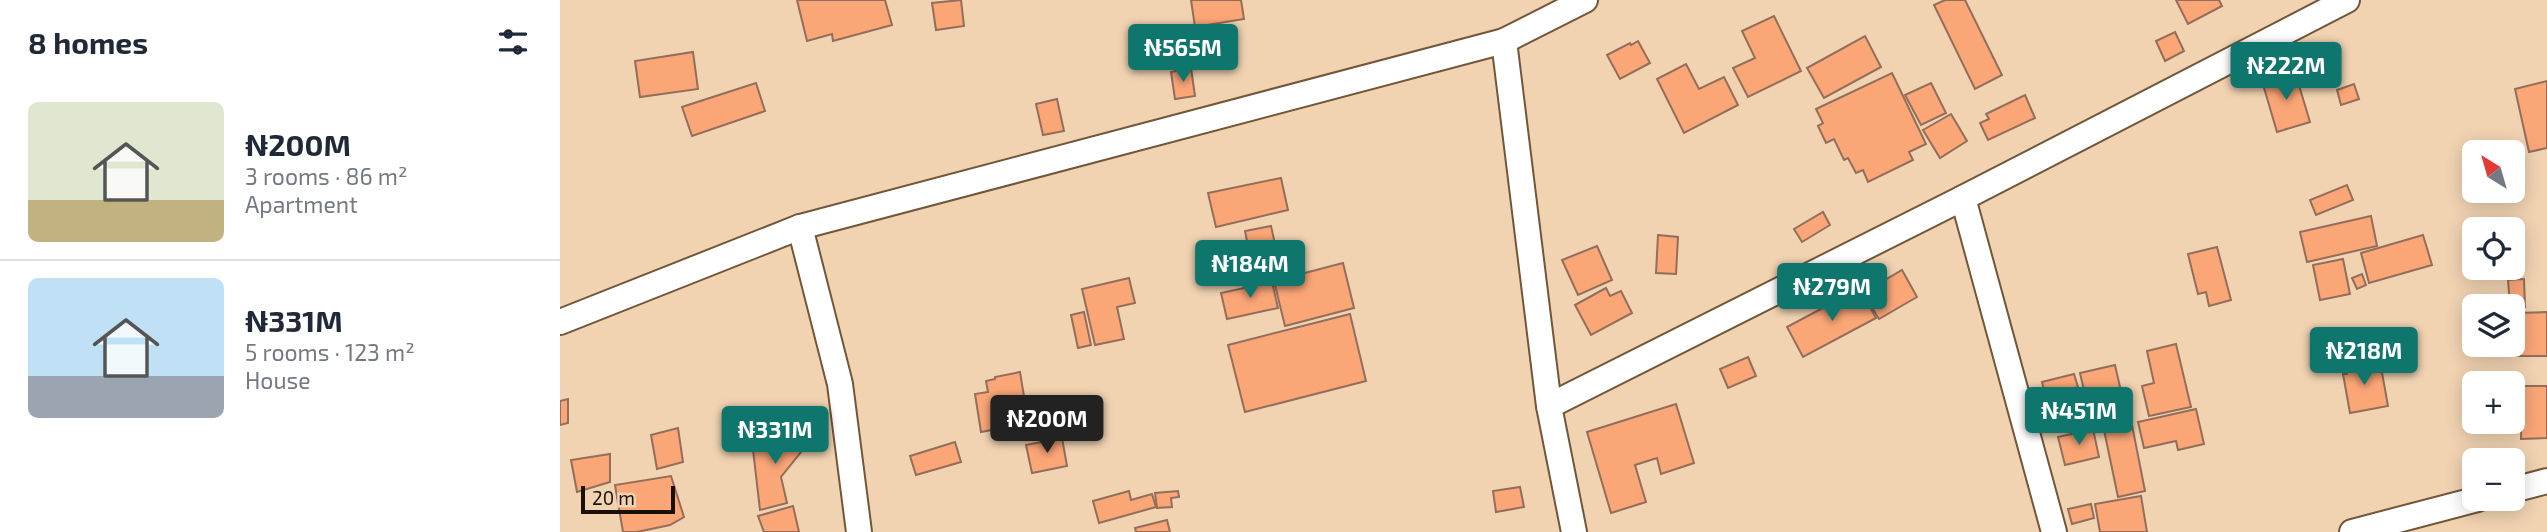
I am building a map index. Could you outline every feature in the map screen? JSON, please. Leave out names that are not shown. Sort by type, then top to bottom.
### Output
[{"type":"street","points":[[560,322],[800,227],[1504,41],[1585,0]]},
{"type":"street","points":[[1549,406],[1963,198],[2347,0]]},
{"type":"street","points":[[1504,41],[1549,406],[1574,532]]},
{"type":"street","points":[[1963,198],[2054,532]]},
{"type":"street","points":[[800,227],[840,384],[859,532]]},
{"type":"street","points":[[2525,487],[2547,481]]},
{"type":"street","points":[[2352,532],[2462,503]]},
{"type":"building","points":[[797,0],[885,0],[892,25],[833,41],[832,34],[807,41]]},
{"type":"building","points":[[961,0],[964,26],[936,30],[932,3]]},
{"type":"building","points":[[1191,0],[1241,0],[1244,19],[1195,27]]},
{"type":"building","points":[[1945,0],[1965,0],[2002,75],[1975,89],[1934,5]]},
{"type":"building","points":[[2176,0],[2219,0],[2222,6],[2188,24]]},
{"type":"building","points":[[1774,16],[1801,71],[1748,97],[1733,68],[1755,58],[1742,31]]},
{"type":"building","points":[[2175,32],[2184,51],[2165,61],[2156,41]]},
{"type":"building","points":[[1865,36],[1881,67],[1824,98],[1807,68]]},
{"type":"building","points":[[1638,41],[1650,63],[1620,79],[1607,55]]},
{"type":"building","points":[[693,52],[698,89],[640,97],[635,61]]},
{"type":"building","points":[[1686,64],[1699,89],[1724,77],[1738,105],[1684,133],[1657,79]]},
{"type":"building","points":[[1191,68],[1195,96],[1175,99],[1171,72]]},
{"type":"building","points":[[2295,72],[2310,122],[2277,132],[2262,81]]},
{"type":"building","points":[[1892,73],[1926,144],[1909,152],[1913,160],[1868,182],[1863,170],[1856,173],[1848,158],[1844,160],[1834,139],[1826,143],[1818,126],[1823,123],[1816,109]]},
{"type":"building","points":[[2547,81],[2547,148],[2529,152],[2515,89]]},
{"type":"building","points":[[756,83],[765,111],[692,136],[682,107]]},
{"type":"building","points":[[1931,83],[1946,113],[1921,125],[1905,95]]},
{"type":"building","points":[[2354,84],[2359,99],[2341,105],[2337,90]]},
{"type":"building","points":[[2025,95],[2035,118],[1988,140],[1980,123],[1989,119],[1986,114]]},
{"type":"building","points":[[1057,99],[1064,131],[1043,135],[1036,104]]},
{"type":"building","points":[[1951,114],[1967,141],[1940,158],[1923,130]]},
{"type":"building","points":[[1281,178],[1288,210],[1216,227],[1208,193]]},
{"type":"building","points":[[2347,185],[2353,200],[2316,215],[2310,200]]},
{"type":"building","points":[[1823,212],[1830,225],[1802,242],[1794,229]]},
{"type":"building","points":[[2371,216],[2377,246],[2307,262],[2300,232]]},
{"type":"building","points":[[1271,226],[1282,276],[1255,282],[1245,231]]},
{"type":"building","points":[[1658,235],[1678,237],[1676,274],[1656,273]]},
{"type":"building","points":[[2423,235],[2432,265],[2369,283],[2361,253]]},
{"type":"building","points":[[1597,246],[1612,280],[1578,295],[1562,260]]},
{"type":"building","points":[[2217,247],[2231,300],[2209,306],[2206,292],[2198,294],[2188,254]]},
{"type":"building","points":[[2343,259],[2350,294],[2320,300],[2313,265]]},
{"type":"building","points":[[1343,263],[1354,308],[1285,326],[1274,281]]},
{"type":"building","points":[[1902,270],[1917,297],[1879,319],[1863,293]]},
{"type":"building","points":[[2362,274],[2366,285],[2357,289],[2352,278]]},
{"type":"building","points":[[1129,278],[1135,303],[1117,307],[1124,339],[1095,345],[1082,289]]},
{"type":"building","points":[[2508,280],[2524,280],[2525,294],[2509,294]]},
{"type":"building","points":[[1272,282],[1278,308],[1227,319],[1221,293]]},
{"type":"building","points":[[1606,288],[1610,296],[1621,291],[1632,313],[1591,335],[1575,305]]},
{"type":"building","points":[[1860,288],[1876,318],[1803,357],[1787,327]]},
{"type":"building","points":[[1084,312],[1091,345],[1078,348],[1071,315]]},
{"type":"building","points":[[2547,312],[2547,356],[2525,356],[2525,313]]},
{"type":"building","points":[[1350,314],[1366,381],[1245,412],[1228,345]]},
{"type":"building","points":[[2176,344],[2191,407],[2149,416],[2142,386],[2154,383],[2147,351]]},
{"type":"building","points":[[1748,357],[1756,376],[1728,388],[1720,369]]},
{"type":"building","points":[[2361,357],[2363,370],[2381,367],[2388,406],[2350,413],[2343,374],[2347,374],[2344,361]]},
{"type":"building","points":[[2115,365],[2128,422],[2093,430],[2080,373]]},
{"type":"building","points":[[1020,372],[1030,433],[999,439],[997,429],[981,432],[975,394],[988,392],[986,381]]},
{"type":"building","points":[[2074,374],[2078,387],[2071,389],[2080,426],[2054,432],[2042,382]]},
{"type":"building","points":[[2525,386],[2547,386],[2547,438],[2521,439],[2521,434],[2525,434]]},
{"type":"building","points":[[568,399],[568,423],[560,425],[560,401]]},
{"type":"building","points":[[1676,404],[1694,463],[1661,474],[1657,458],[1635,465],[1646,502],[1611,513],[1587,432]]},
{"type":"building","points":[[2196,409],[2204,444],[2178,450],[2176,441],[2144,448],[2138,422]]},
{"type":"building","points":[[2132,425],[2145,491],[2118,497],[2104,430]]},
{"type":"building","points":[[678,428],[683,462],[657,469],[651,435]]},
{"type":"building","points":[[2093,429],[2099,457],[2065,465],[2058,437]]},
{"type":"building","points":[[799,430],[805,447],[781,477],[787,503],[760,510],[752,441]]},
{"type":"building","points":[[1062,438],[1067,466],[1032,473],[1026,445]]},
{"type":"building","points":[[955,442],[961,462],[916,475],[910,456]]},
{"type":"building","points":[[610,454],[610,482],[577,492],[571,460]]},
{"type":"building","points":[[671,476],[684,517],[670,525],[623,532],[615,485]]},
{"type":"building","points":[[1520,487],[1524,507],[1496,512],[1493,491]]},
{"type":"building","points":[[1129,491],[1131,500],[1152,494],[1156,507],[1099,523],[1093,501]]},
{"type":"building","points":[[1178,491],[1179,497],[1171,498],[1172,507],[1157,508],[1155,493]]},
{"type":"building","points":[[2141,496],[2147,532],[2100,532],[2095,504]]},
{"type":"building","points":[[2091,504],[2094,518],[2072,524],[2068,509]]},
{"type":"building","points":[[793,506],[799,532],[764,532],[758,516]]},
{"type":"building","points":[[1167,520],[1170,532],[1136,532],[1135,528]]}]
